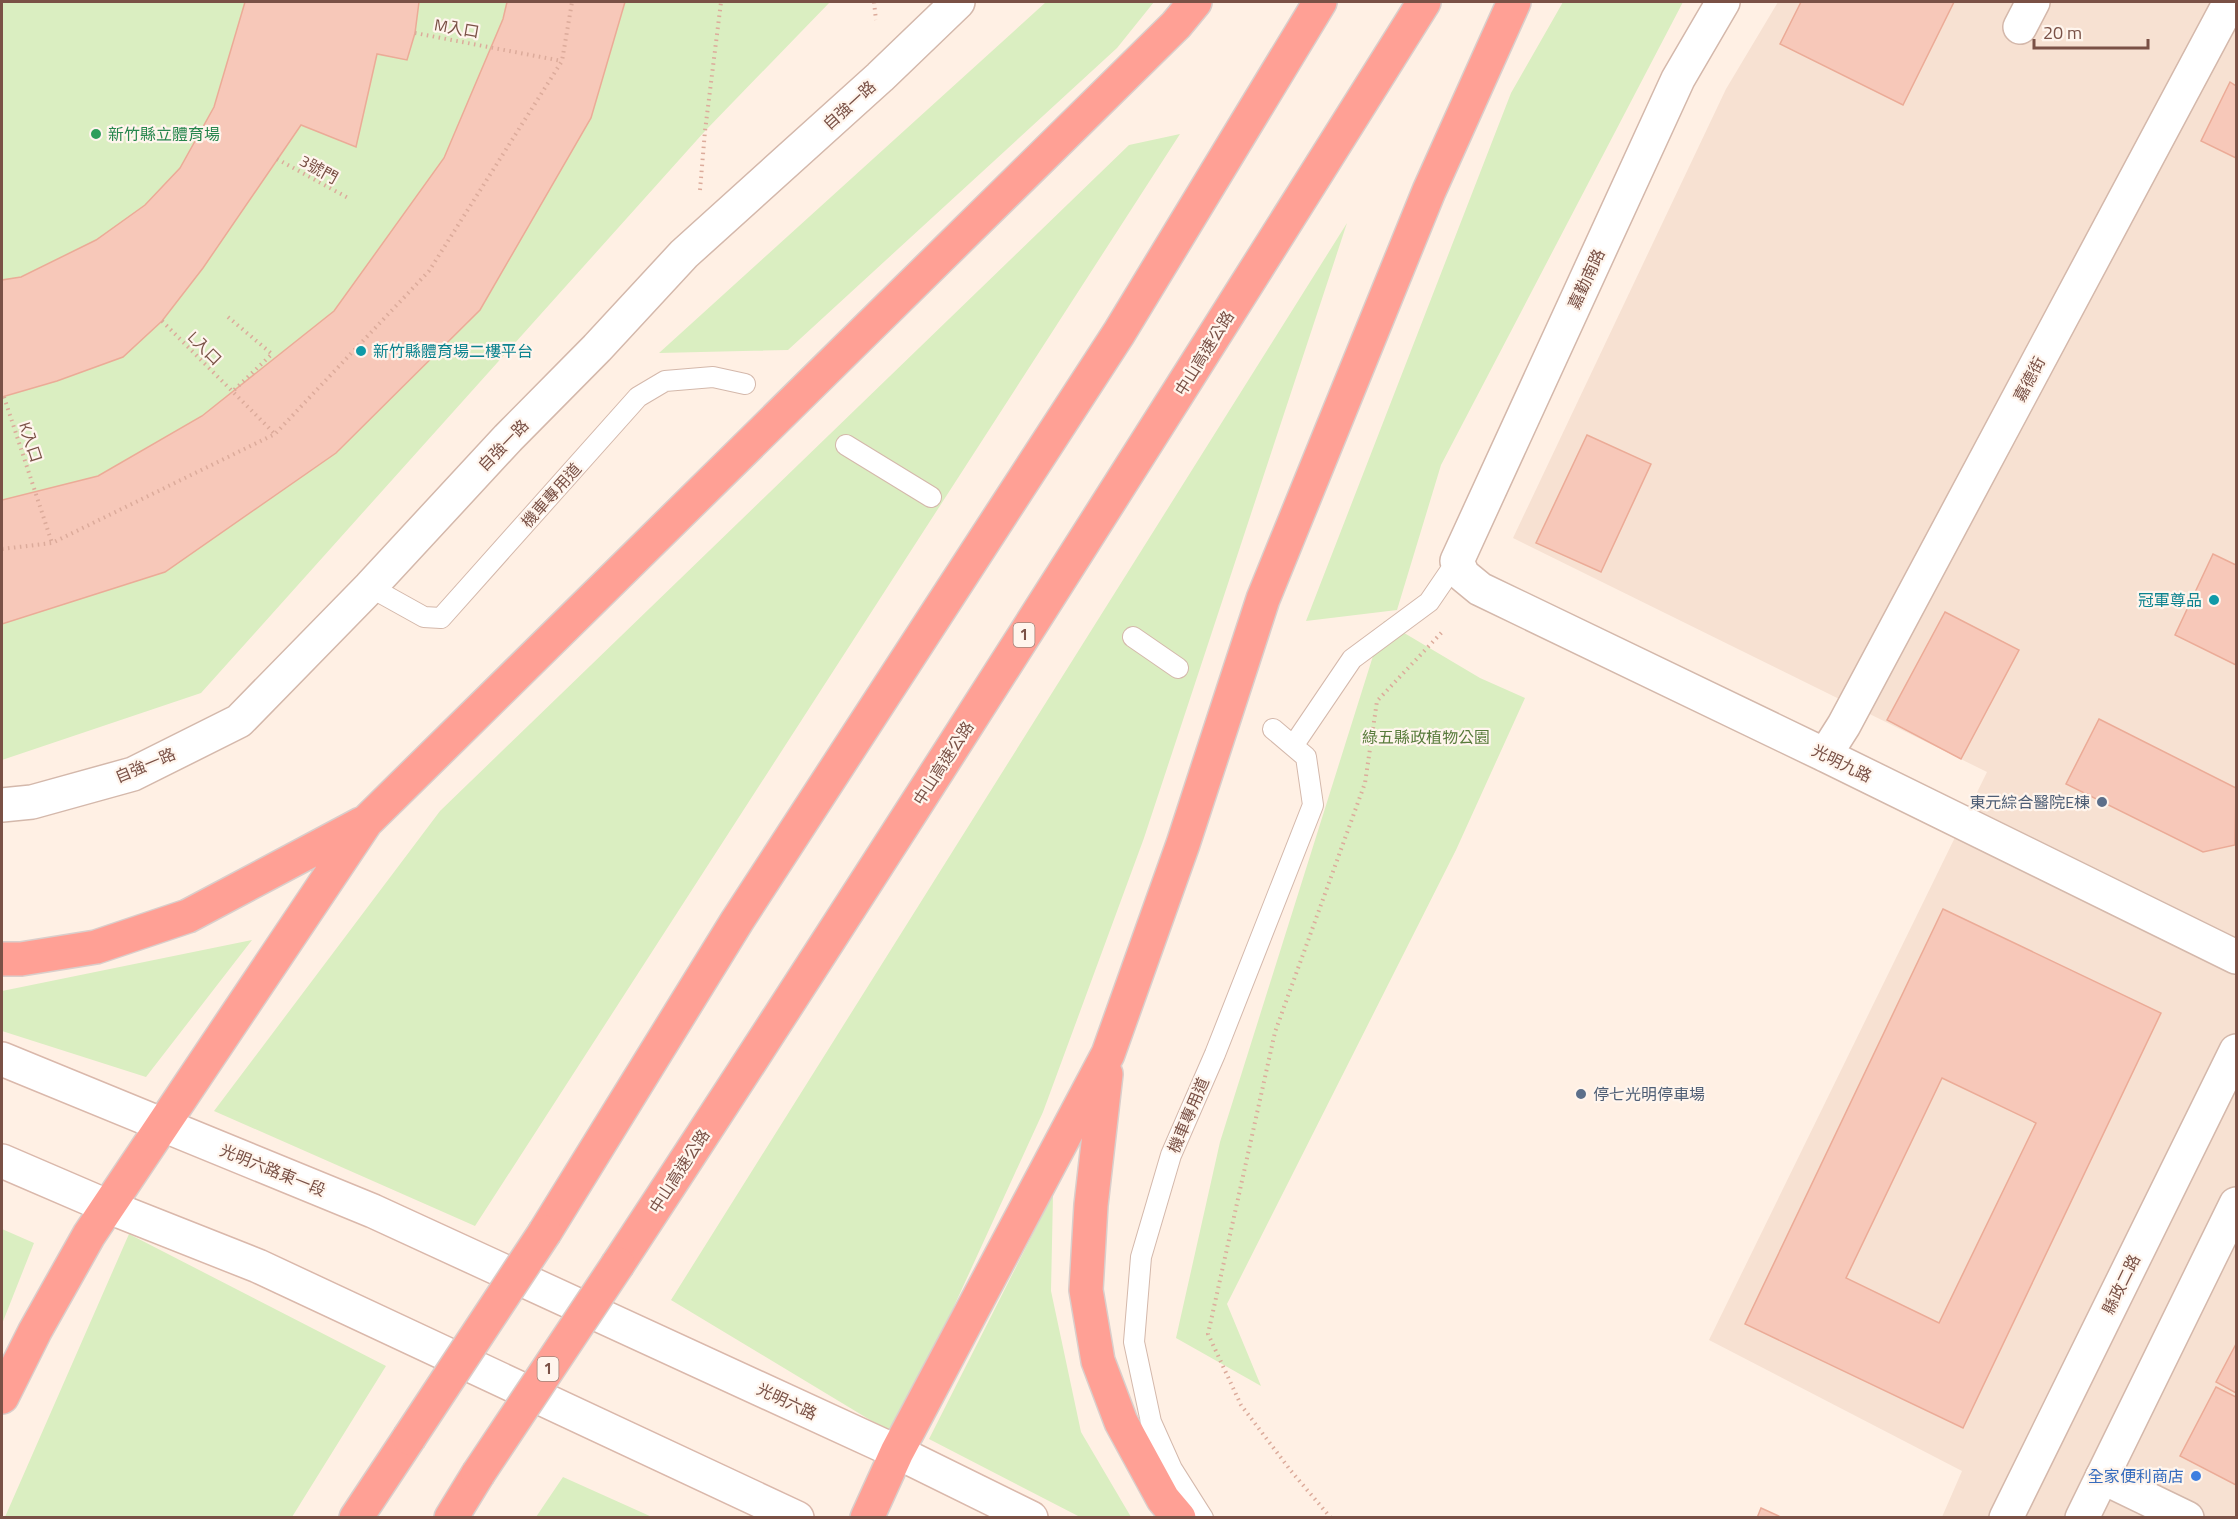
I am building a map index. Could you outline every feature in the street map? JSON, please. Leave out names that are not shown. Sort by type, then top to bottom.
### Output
[{"type":"highway","points":[[2,1397],[40,1321],[89,1235],[366,822],[1176,25],[1195,2]]},
{"type":"highway","points":[[356,1518],[545,1232],[737,921],[1119,333],[1320,2]]},
{"type":"highway","name":"中山高速公路","points":[[451,1518],[794,996],[1147,443],[1424,2]]},
{"type":"highway","points":[[867,1518],[897,1452],[1108,1054],[1183,844],[1263,599],[1429,191],[1514,2]]},
{"type":"highway","points":[[2,959],[21,959],[96,947],[188,916],[366,822]]},
{"type":"highway","points":[[1108,1054],[1091,1205],[1086,1290],[1098,1361],[1121,1422],[1163,1499],[1179,1518]]},
{"type":"street","name":"自強一路","points":[[2,805],[32,802],[133,774],[239,721],[370,587],[508,438],[597,348],[684,254],[880,77],[958,2]]},
{"type":"street","name":"嘉勤南路","points":[[1457,561],[1678,79],[1723,2]]},
{"type":"street","name":"嘉德街","points":[[1826,755],[2230,2]]},
{"type":"street","name":"光明九路","points":[[1457,561],[1463,575],[1480,589],[1826,755],[2236,957]]},
{"type":"street","name":"縣政二路","points":[[2006,1518],[2236,1051]]},
{"type":"street","name":"光明六路東一段","points":[[2,1059],[373,1211],[542,1287]]},
{"type":"street","points":[[2,1161],[109,1207],[258,1266],[489,1372],[797,1518]]},
{"type":"street","points":[[2082,1518],[2236,1204]]},
{"type":"street","name":"光明六路","points":[[542,1287],[897,1452],[1031,1518]]},
{"type":"street","points":[[2102,1477],[2187,1518]]},
{"type":"lane","name":"機車專用道","points":[[370,587],[424,617],[441,618],[638,398],[665,381],[713,377],[746,384]]},
{"type":"lane","points":[[846,445],[931,497]]},
{"type":"lane","points":[[1293,746],[1352,659],[1429,602],[1457,561]]},
{"type":"lane","points":[[1133,637],[1178,668]]},
{"type":"lane","name":"機車專用道","points":[[1203,1518],[1172,1469],[1151,1422],[1134,1342],[1141,1257],[1171,1155],[1215,1054],[1313,805],[1306,757],[1273,729]]},
{"type":"path","points":[[2,549],[52,543],[275,434],[429,271],[562,61],[572,2]]},
{"type":"path","points":[[700,190],[721,2]]},
{"type":"path","points":[[874,2],[876,20]]},
{"type":"path","name":"M入口","points":[[415,33],[562,61]]},
{"type":"path","name":"3號門","points":[[278,159],[350,199]]},
{"type":"path","points":[[228,317],[272,354],[232,392]]},
{"type":"path","name":"L入口","points":[[162,321],[275,434]]},
{"type":"path","name":"K入口","points":[[4,397],[52,543]]},
{"type":"path","points":[[1331,1518],[1291,1471],[1241,1405],[1208,1334],[1275,1032],[1365,783],[1377,701],[1451,623]]},
{"type":"shaded area","points":[[1778,2],[2236,2],[2236,1517],[1942,1517],[1962,1471],[1709,1340],[1987,772],[1513,538],[1726,89]]},
{"type":"green space","points":[[2,2],[830,2],[705,131],[201,693],[2,760]]},
{"type":"green space","points":[[1046,2],[1154,2],[1117,48],[788,350],[659,353]]},
{"type":"green space","points":[[1563,2],[1683,2],[1441,465],[1397,610],[1306,621],[1511,93]]},
{"type":"green space","points":[[1180,134],[475,1226],[214,1111],[440,811],[1129,145]]},
{"type":"green space","points":[[1347,223],[1144,838],[1043,1112],[895,1435],[671,1300]]},
{"type":"green space","name":"綠五縣政植物公園","points":[[1384,621],[1480,678],[1525,698],[1456,850],[1227,1304],[1261,1386],[1176,1338],[1220,1142]]},
{"type":"green space","points":[[252,940],[146,1077],[2,1031],[2,991]]},
{"type":"green space","points":[[1053,1194],[1051,1291],[1081,1432],[1131,1517],[1080,1517],[929,1439]]},
{"type":"green space","points":[[2,1229],[34,1243],[2,1324]]},
{"type":"green space","points":[[129,1234],[386,1366],[292,1517],[5,1517]]},
{"type":"green space","points":[[563,1477],[652,1517],[536,1517]]},
{"type":"building","name":"新竹縣立體育場","points":[[245,2],[419,2],[415,33],[407,60],[377,54],[356,147],[301,125],[203,268],[162,321],[123,357],[57,381],[2,397],[2,280],[21,277],[96,240],[145,205],[180,168],[214,107]]},
{"type":"building","name":"新竹縣體育場二樓平台","points":[[507,2],[625,2],[591,118],[480,310],[336,453],[165,572],[2,624],[2,500],[98,476],[202,416],[334,311],[444,158],[503,19]]},
{"type":"building","points":[[1801,2],[1954,2],[1903,105],[1780,44]]},
{"type":"building","points":[[2230,82],[2236,86],[2236,158],[2201,141]]},
{"type":"building","points":[[1587,435],[1651,464],[1601,572],[1536,543]]},
{"type":"building","name":"冠軍尊品","points":[[2213,554],[2236,565],[2236,665],[2175,635]]},
{"type":"building","points":[[1945,612],[2019,650],[1961,759],[1887,720]]},
{"type":"building","points":[[2099,719],[2236,788],[2235,845],[2203,852],[2066,784]]},
{"type":"building","points":[[1943,909],[2161,1013],[1963,1428],[1745,1324]],"holes":[[[1942,1078],[2036,1123],[1939,1323],[1846,1278]]]},
{"type":"building","points":[[2236,1344],[2236,1393],[2216,1382]]},
{"type":"building","points":[[2216,1387],[2236,1397],[2236,1485],[2180,1456]]},
{"type":"building","points":[[1761,1508],[1783,1518],[1757,1518]]},
{"type":"place","name":"新竹縣立體育場","points":[[96,134]]},
{"type":"place","name":"新竹縣體育場二樓平台","points":[[361,351]]},
{"type":"place","name":"冠軍尊品","points":[[2214,600]]},
{"type":"place","name":"東元綜合醫院E棟","points":[[2102,802]]},
{"type":"place","name":"停七光明停車場","points":[[1581,1094]]},
{"type":"place","name":"全家便利商店","points":[[2196,1476]]}]
